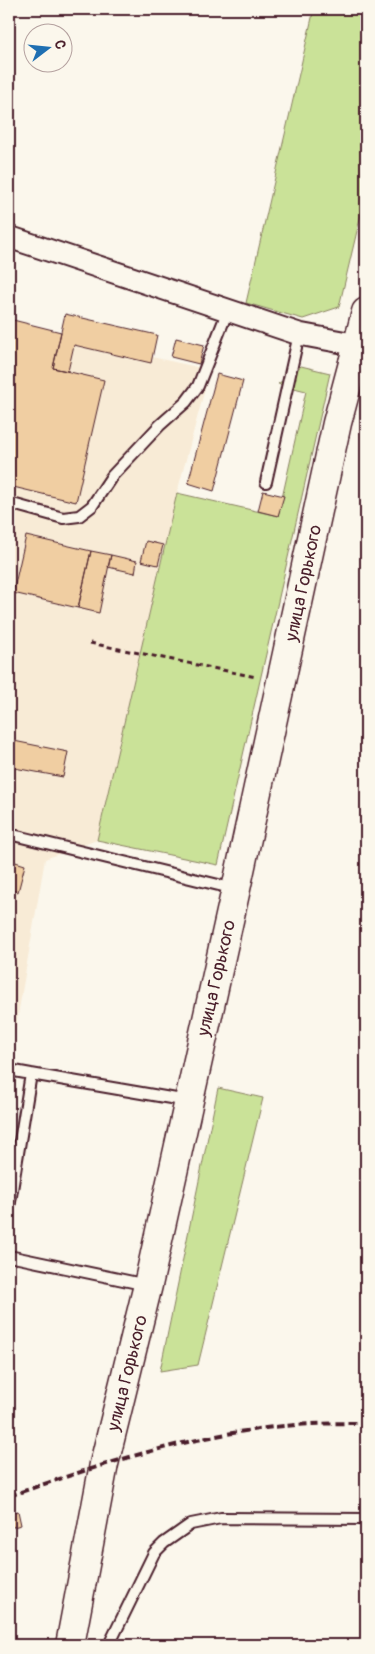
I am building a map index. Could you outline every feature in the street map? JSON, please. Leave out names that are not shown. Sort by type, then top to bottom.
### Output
[{"type":"main road","name":"улица Горького","points":[[70,1645],[104,1464],[148,1285],[189,1102],[337,423],[361,356],[366,312]]},
{"type":"street","points":[[9,237],[361,356]]},
{"type":"lane","points":[[9,503],[62,518],[79,516],[92,506],[112,476],[160,425],[186,402],[198,386],[228,310]]},
{"type":"lane","points":[[266,482],[299,334]]},
{"type":"lane","points":[[9,834],[236,889]]},
{"type":"lane","points":[[9,1070],[189,1102]]},
{"type":"lane","points":[[9,1208],[31,1074]]},
{"type":"lane","points":[[9,1256],[148,1285]]},
{"type":"lane","points":[[109,1645],[154,1553],[164,1543],[191,1524],[221,1518],[366,1519]]},
{"type":"path","points":[[90,643],[281,682]]},
{"type":"shaded area","points":[[9,325],[210,370],[177,493],[97,840],[45,859],[9,1067]]},
{"type":"green space","points":[[314,9],[366,9],[366,193],[339,307],[303,319],[246,303]]},
{"type":"green space","points":[[301,366],[330,373],[218,865],[97,840],[177,493],[278,516],[306,391],[278,384]]},
{"type":"green space","points":[[218,1088],[263,1098],[198,1365],[160,1371]]},
{"type":"building","points":[[65,314],[157,335],[151,363],[74,345],[68,371],[53,368]]},
{"type":"building","points":[[9,319],[61,332],[53,368],[104,380],[76,502],[9,486]]},
{"type":"building","points":[[176,338],[204,345],[199,364],[171,357]]},
{"type":"building","points":[[217,374],[243,381],[214,491],[188,483]]},
{"type":"building","points":[[263,491],[284,496],[278,516],[258,511]]},
{"type":"building","points":[[26,536],[91,551],[78,608],[13,593]]},
{"type":"building","points":[[146,541],[163,545],[158,565],[141,561]]},
{"type":"building","points":[[91,551],[111,555],[99,613],[78,608]]},
{"type":"building","points":[[111,555],[137,561],[135,573],[108,567]]},
{"type":"building","points":[[9,740],[68,752],[63,777],[9,767]]},
{"type":"building","points":[[9,860],[25,865],[18,892],[9,889]]},
{"type":"building","points":[[18,1511],[21,1525],[9,1528],[9,1513]]},
{"type":"railway","points":[[9,1496],[129,1457],[221,1435],[295,1425],[366,1423]]}]
